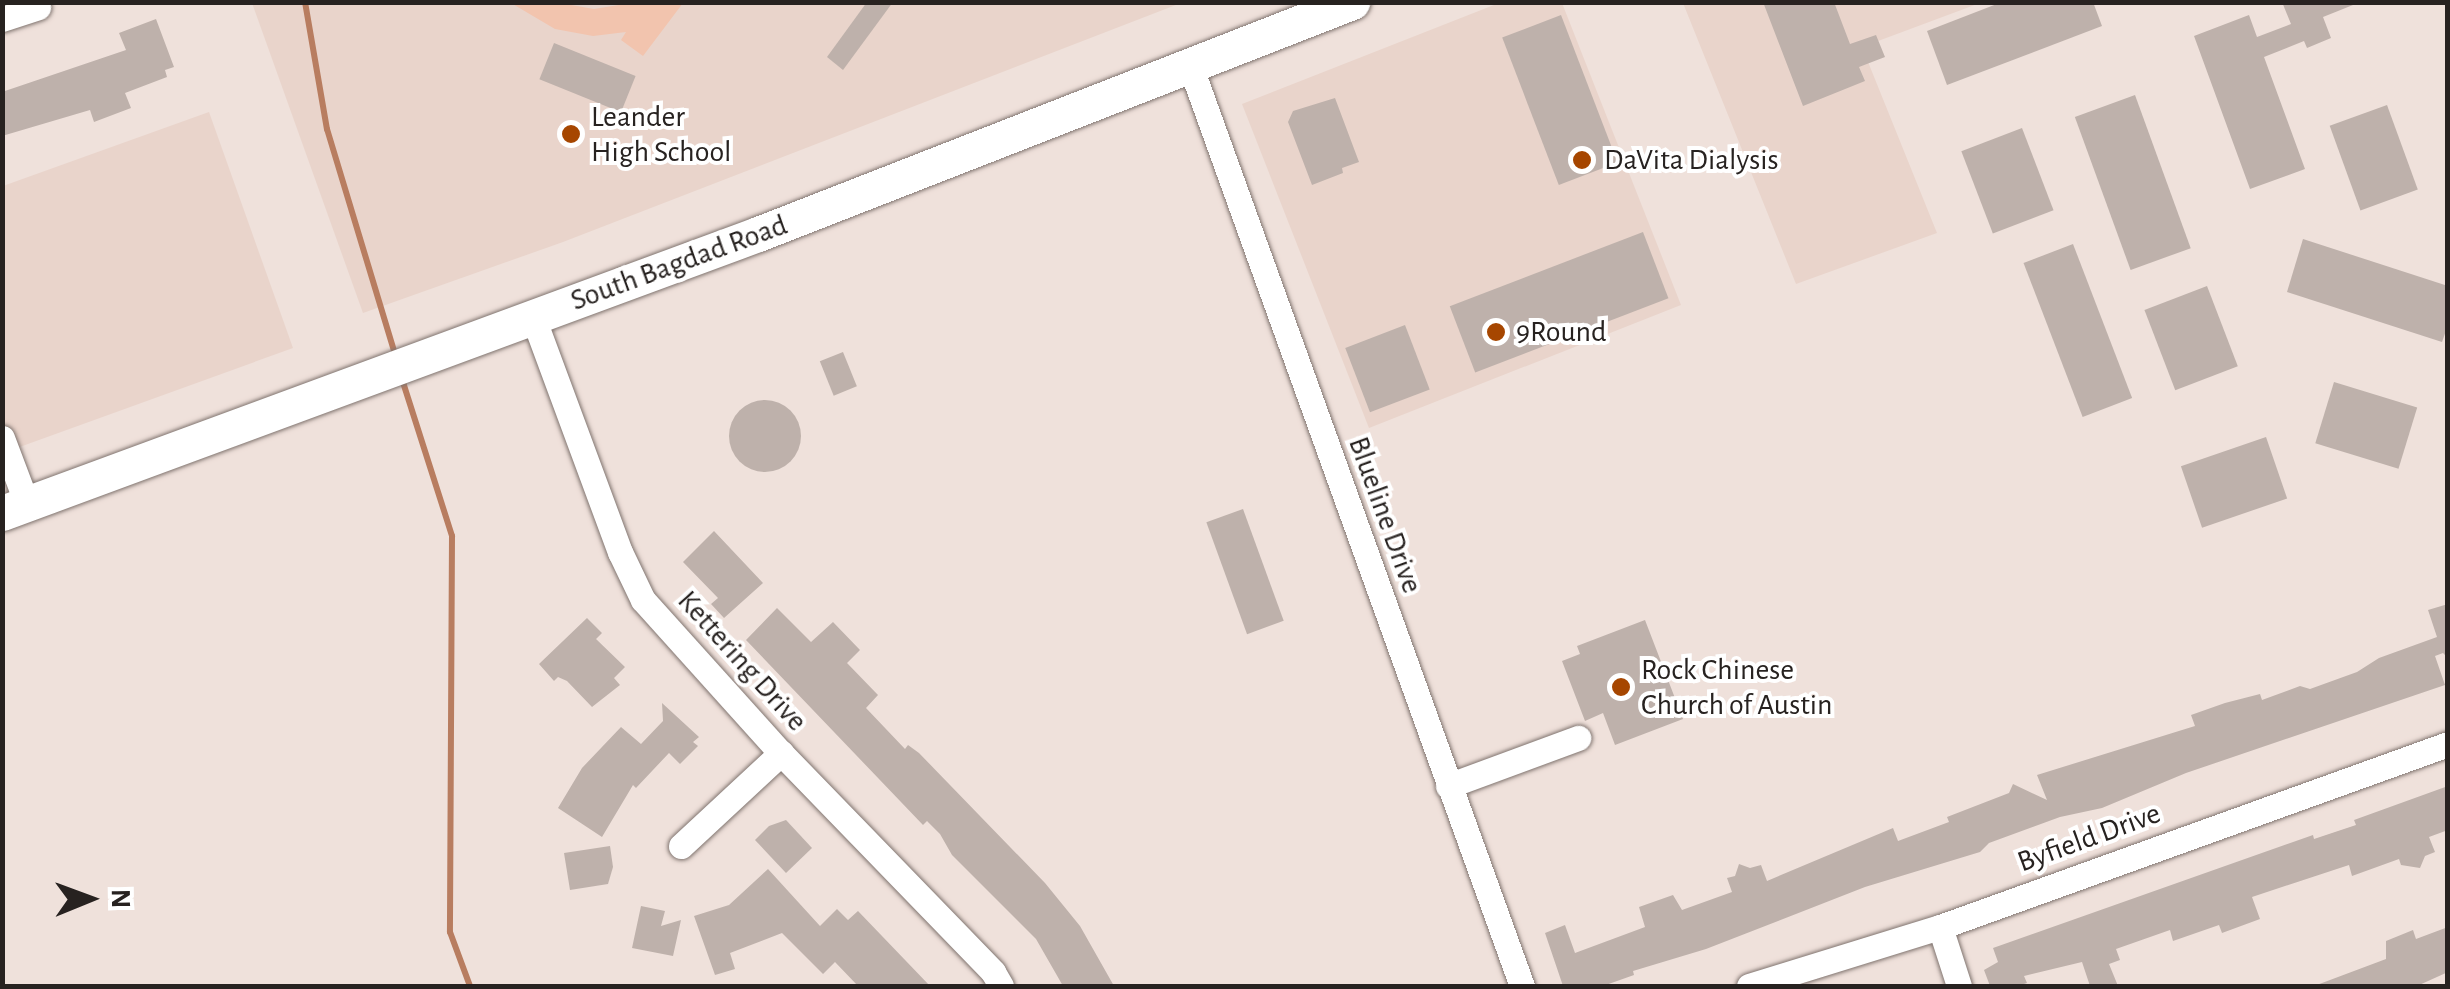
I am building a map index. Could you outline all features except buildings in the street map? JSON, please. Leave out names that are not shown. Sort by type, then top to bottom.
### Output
[{"type":"main road","name":"South Bagdad Road","points":[[15,509],[532,317],[1352,2]]},
{"type":"street","points":[[2,19],[38,7]]},
{"type":"street","name":"Blueline Drive","points":[[1190,66],[1522,986]]},
{"type":"street","name":"Kettering Drive","points":[[532,317],[620,552],[643,600],[993,972],[1001,986]]},
{"type":"street","points":[[2,438],[15,509]]},
{"type":"street","points":[[1448,786],[1578,738]]},
{"type":"street","name":"Byfield Drive","points":[[1750,986],[1940,927],[2448,744]]},
{"type":"street","points":[[681,846],[782,752]]},
{"type":"street","points":[[1940,927],[1959,986]]},
{"type":"shaded area","name":"Leander High School","points":[[252,3],[1181,3],[563,242],[363,313]]},
{"type":"shaded area","points":[[511,3],[560,3],[594,9],[631,3],[683,3],[643,56],[621,40],[626,32],[593,36],[555,29]]},
{"type":"shaded area","points":[[1499,3],[1562,3],[1681,305],[1369,428],[1242,104]]},
{"type":"shaded area","points":[[1683,3],[1980,3],[1862,47],[1937,233],[1796,284]]},
{"type":"shaded area","points":[[209,112],[293,348],[3,453],[3,186]]},
{"type":"waterway","points":[[305,2],[327,129],[395,354]]},
{"type":"waterway","points":[[401,376],[452,536],[450,932],[470,986]]},
{"type":"place","name":"Leander High School","points":[[571,134]]},
{"type":"place","name":"DaVita Dialysis","points":[[1582,160]]},
{"type":"place","name":"9Round","points":[[1496,332]]},
{"type":"place","name":"Rock Chinese Church of Austin","points":[[1621,687]]}]
